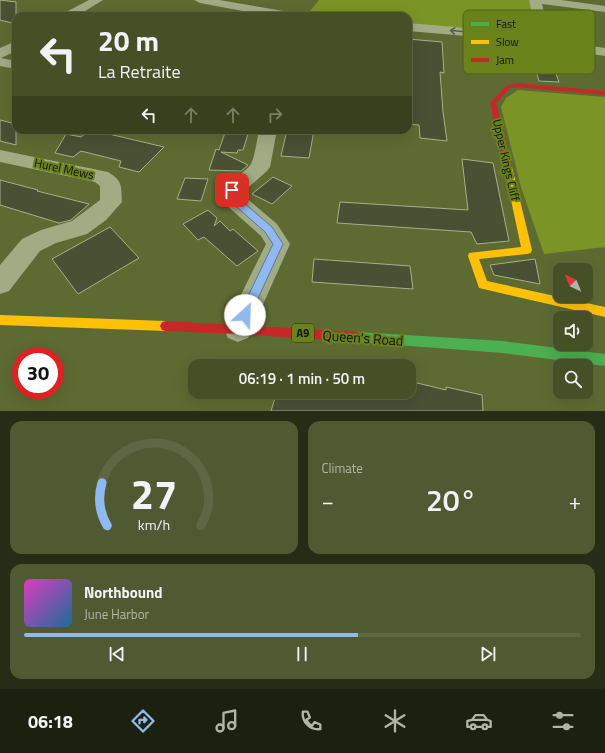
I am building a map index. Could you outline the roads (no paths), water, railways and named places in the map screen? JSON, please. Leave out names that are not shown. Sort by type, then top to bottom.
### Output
[{"type":"street","points":[[75,12],[97,0]]},
{"type":"street","points":[[200,0],[266,12]]},
{"type":"street","points":[[537,10],[535,0],[605,9]]},
{"type":"street","points":[[412,27],[463,32]]},
{"type":"street","points":[[0,54],[12,47]]},
{"type":"street","points":[[595,50],[605,52]]},
{"type":"street","points":[[0,62],[12,64]]},
{"type":"street","name":"Upper Kings Cliff","points":[[605,93],[517,85],[508,87],[493,103],[528,250],[473,256],[483,285],[605,312]]},
{"type":"street","points":[[238,329],[278,244],[269,230],[232,198],[232,190],[260,167],[267,134]]},
{"type":"street","name":"Hurel Mews","points":[[0,156],[101,177],[110,183],[111,202],[79,228],[49,236],[31,245],[0,283]]},
{"type":"street","name":"Queen's Road","points":[[0,320],[238,329],[503,347],[605,360]]}]
